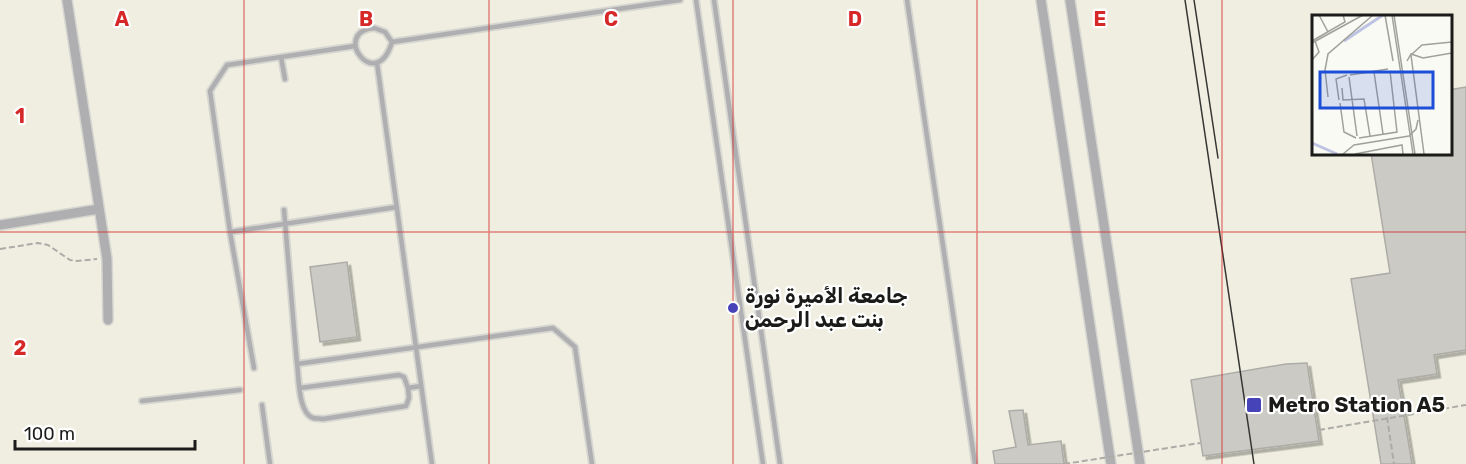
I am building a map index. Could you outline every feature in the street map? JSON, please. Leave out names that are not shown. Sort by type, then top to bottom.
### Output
[{"type":"street","points":[[67,0],[107,259],[108,320]]},
{"type":"street","points":[[1041,0],[1111,464]]},
{"type":"street","points":[[1070,0],[1140,464]]},
{"type":"street","points":[[0,225],[99,209]]},
{"type":"lane","points":[[392,42],[680,0]]},
{"type":"lane","points":[[696,0],[763,464]]},
{"type":"lane","points":[[714,0],[780,464]]},
{"type":"lane","points":[[907,0],[975,464]]},
{"type":"lane","points":[[374,28],[385,32],[392,42],[385,58],[377,63],[363,61],[356,52],[355,46],[363,31],[374,28]]},
{"type":"lane","points":[[254,368],[230,232],[210,91],[227,65],[355,46]]},
{"type":"lane","points":[[280,57],[285,79]]},
{"type":"lane","points":[[377,63],[432,464]]},
{"type":"lane","points":[[230,232],[397,207]]},
{"type":"lane","points":[[284,210],[297,364],[300,388],[303,407],[307,414],[313,418],[323,418],[406,406],[409,398],[404,377],[399,375],[300,388]]},
{"type":"lane","points":[[297,364],[553,328],[575,347],[592,464]]},
{"type":"lane","points":[[408,388],[421,386]]},
{"type":"lane","points":[[142,401],[240,390]]},
{"type":"lane","points":[[262,405],[270,464]]},
{"type":"path","points":[[0,249],[38,243],[48,245],[63,257],[77,261],[107,259]]},
{"type":"path","points":[[1318,430],[1466,405]]},
{"type":"path","points":[[1387,417],[1394,464]]},
{"type":"path","points":[[1065,464],[1200,443]]},
{"type":"shaded area","name":"جامعة الأميرة نورة بنت عبد الرحمن","points":[[0,0],[1466,0],[1466,464],[0,464]]},
{"type":"building","points":[[1466,87],[1466,350],[1434,355],[1437,374],[1398,380],[1412,464],[1381,464],[1351,279],[1390,273],[1371,154],[1451,154],[1451,90]]},
{"type":"building","points":[[347,262],[357,337],[320,342],[310,267]]},
{"type":"building","name":"Metro Station A5","points":[[1307,363],[1319,441],[1203,456],[1191,380],[1286,364]]},
{"type":"building","points":[[1023,410],[1028,445],[1061,441],[1064,464],[995,464],[993,451],[1016,447],[1009,411]]},
{"type":"tram line","points":[[1185,0],[1254,464]]},
{"type":"tram line","points":[[1194,0],[1218,158]]},
{"type":"place","name":"جامعة الأميرة نورة بنت عبد الرحمن","points":[[733,308]]},
{"type":"place","name":"Metro Station A5","points":[[1254,405]]}]
